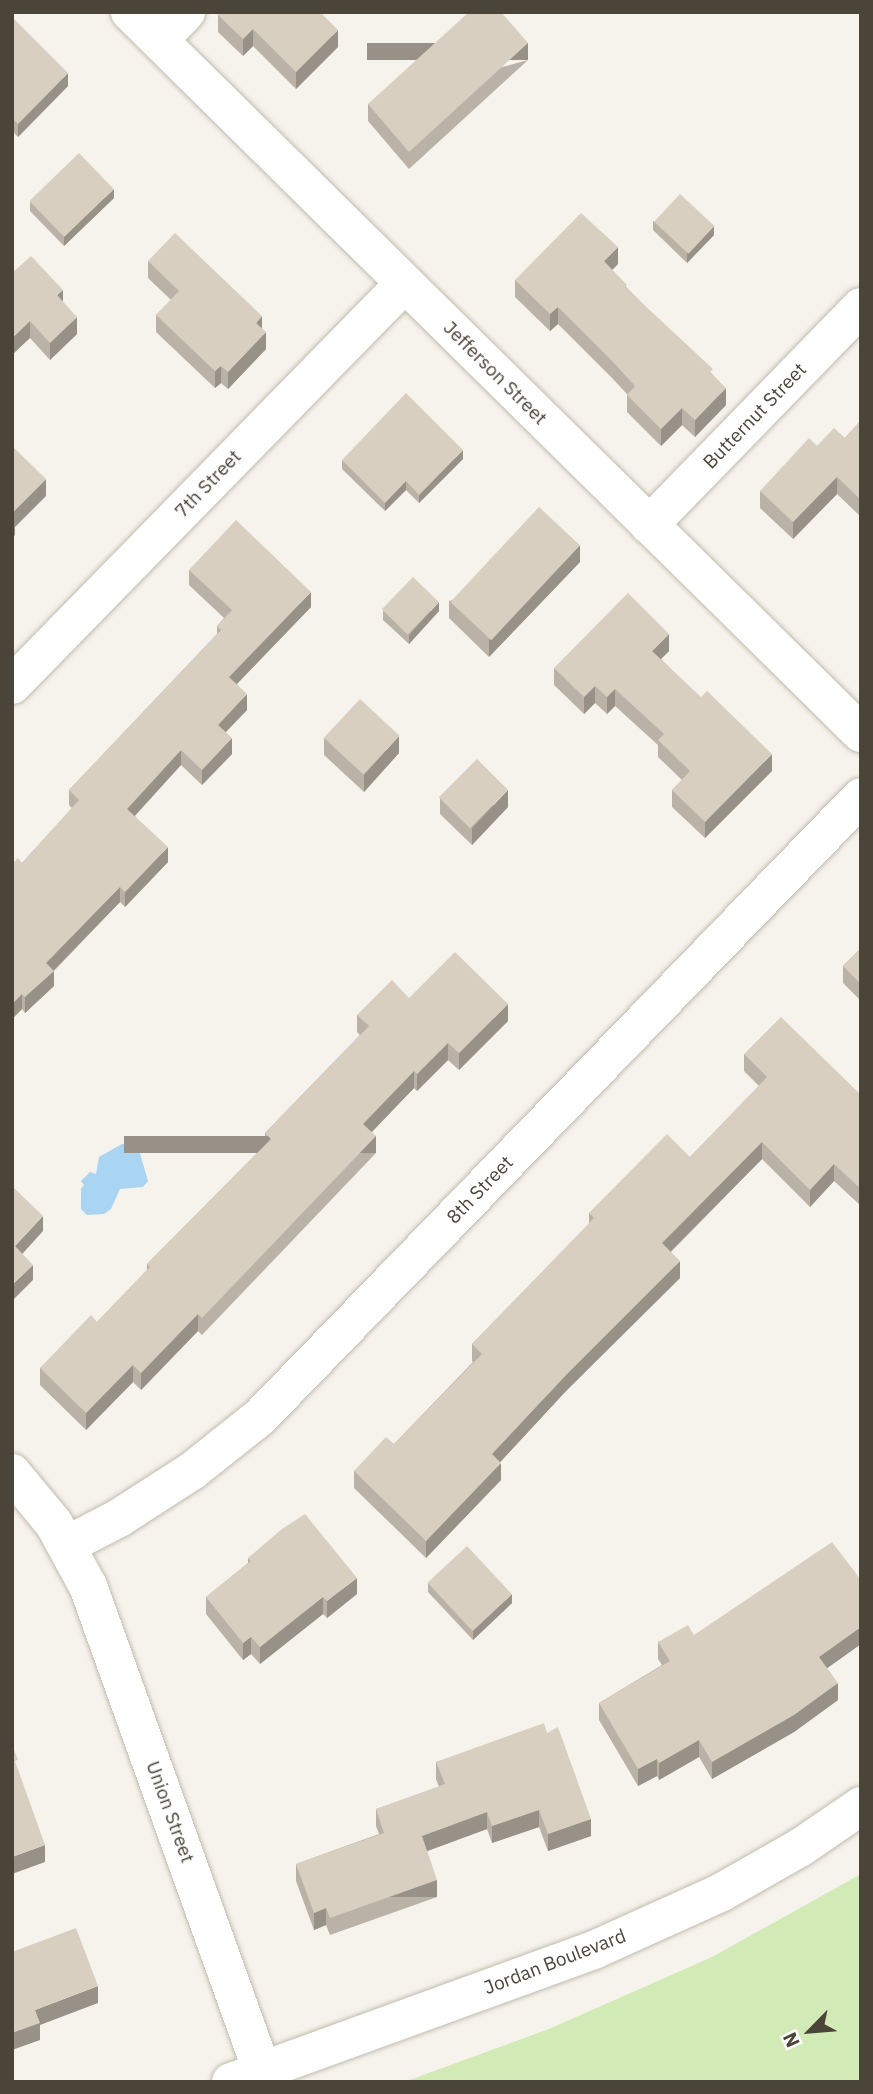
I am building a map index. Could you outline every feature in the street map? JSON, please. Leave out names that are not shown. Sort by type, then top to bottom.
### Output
[{"type":"street","name":"Jefferson Street","points":[[130,12],[861,733]]},
{"type":"street","points":[[159,40],[187,12]]},
{"type":"street","name":"7th Street","points":[[12,685],[405,283]]},
{"type":"street","name":"Butternut Street","points":[[649,525],[861,307]]},
{"type":"street","name":"8th Street","points":[[67,1545],[119,1518],[192,1471],[260,1417],[861,797]]},
{"type":"street","name":"Union Street","points":[[12,1472],[40,1503],[67,1545],[88,1586],[253,2078]]},
{"type":"street","name":"Jordan Boulevard","points":[[253,2078],[596,1949],[722,1892],[801,1847],[861,1806]]},
{"type":"green space","points":[[861,1874],[861,2082],[404,2082],[549,2029],[712,1957]]},
{"type":"water","points":[[122,1144],[132,1144],[139,1150],[148,1181],[143,1187],[120,1189],[111,1209],[104,1214],[87,1215],[81,1209],[81,1189],[84,1185],[81,1181],[90,1172],[96,1174],[99,1157]]},
{"type":"building","points":[[220,12],[320,12],[338,30],[296,72],[253,29],[243,39],[218,15]]},
{"type":"building","points":[[469,12],[501,12],[528,43],[409,152],[368,104]]},
{"type":"building","points":[[12,17],[68,73],[18,124],[12,118]]},
{"type":"building","points":[[79,153],[114,189],[64,237],[29,201]]},
{"type":"building","points":[[680,194],[714,226],[688,254],[654,222]]},
{"type":"building","points":[[581,213],[618,247],[604,261],[627,285],[625,287],[713,369],[710,372],[726,388],[695,420],[682,408],[661,429],[627,395],[635,386],[612,361],[558,307],[550,314],[515,280]]},
{"type":"building","points":[[175,233],[262,316],[256,323],[266,332],[228,372],[221,366],[215,371],[156,315],[179,291],[148,261]]},
{"type":"building","points":[[31,256],[63,290],[57,295],[77,317],[50,343],[30,321],[12,338],[12,273]]},
{"type":"building","points":[[406,393],[463,450],[419,495],[406,481],[385,503],[342,460]]},
{"type":"building","points":[[861,420],[861,500],[837,477],[793,522],[760,491],[809,438],[817,446],[834,428],[845,438]]},
{"type":"building","points":[[12,446],[46,479],[12,513]]},
{"type":"building","points":[[539,507],[580,545],[491,640],[450,602]]},
{"type":"building","points":[[236,520],[311,592],[229,677],[247,694],[218,725],[232,738],[202,770],[181,750],[127,809],[168,847],[125,892],[120,887],[46,963],[54,971],[25,997],[22,994],[12,1004],[12,864],[18,858],[22,863],[79,800],[69,790],[221,630],[217,626],[232,610],[189,570]]},
{"type":"building","points":[[413,577],[439,602],[408,634],[382,609]]},
{"type":"building","points":[[628,593],[669,634],[652,651],[701,697],[707,691],[772,754],[705,822],[672,790],[690,771],[658,740],[664,734],[615,689],[607,697],[595,686],[584,697],[554,668]]},
{"type":"building","points":[[360,699],[399,736],[363,775],[324,738]]},
{"type":"building","points":[[477,759],[508,790],[470,828],[439,797]]},
{"type":"building","points":[[861,948],[861,984],[843,966]]},
{"type":"building","points":[[455,952],[508,1004],[459,1053],[448,1043],[417,1074],[414,1071],[363,1124],[376,1136],[202,1318],[198,1314],[141,1373],[133,1365],[86,1413],[40,1368],[91,1315],[97,1322],[150,1267],[147,1264],[271,1139],[265,1133],[369,1026],[357,1015],[392,980],[409,998]]},
{"type":"building","points":[[781,1017],[861,1095],[861,1189],[834,1164],[810,1190],[762,1142],[662,1243],[680,1261],[566,1375],[492,1454],[501,1463],[426,1541],[354,1471],[386,1437],[394,1444],[482,1354],[472,1344],[594,1218],[589,1213],[667,1134],[690,1157],[767,1077],[744,1054]]},
{"type":"building","points":[[12,1186],[43,1216],[15,1246],[33,1265],[12,1285]]},
{"type":"building","points":[[305,1514],[357,1578],[327,1601],[323,1597],[260,1647],[251,1637],[243,1643],[206,1597],[251,1561],[248,1558],[282,1529]]},
{"type":"building","points":[[832,1542],[861,1580],[861,1627],[819,1657],[838,1683],[794,1715],[712,1762],[699,1740],[659,1763],[657,1759],[638,1769],[599,1703],[670,1661],[658,1642],[688,1625],[694,1635]]},
{"type":"building","points":[[467,1546],[512,1594],[473,1631],[428,1583]]},
{"type":"building","points":[[544,1723],[547,1733],[558,1727],[591,1819],[548,1834],[539,1810],[492,1826],[487,1812],[422,1836],[437,1880],[330,1918],[326,1908],[314,1913],[296,1864],[384,1833],[376,1809],[445,1784],[436,1762]]},
{"type":"building","points":[[12,1744],[18,1760],[15,1761],[45,1845],[12,1857]]},
{"type":"building","points":[[76,1928],[98,1986],[35,2010],[40,2023],[12,2033],[12,1952]]}]
